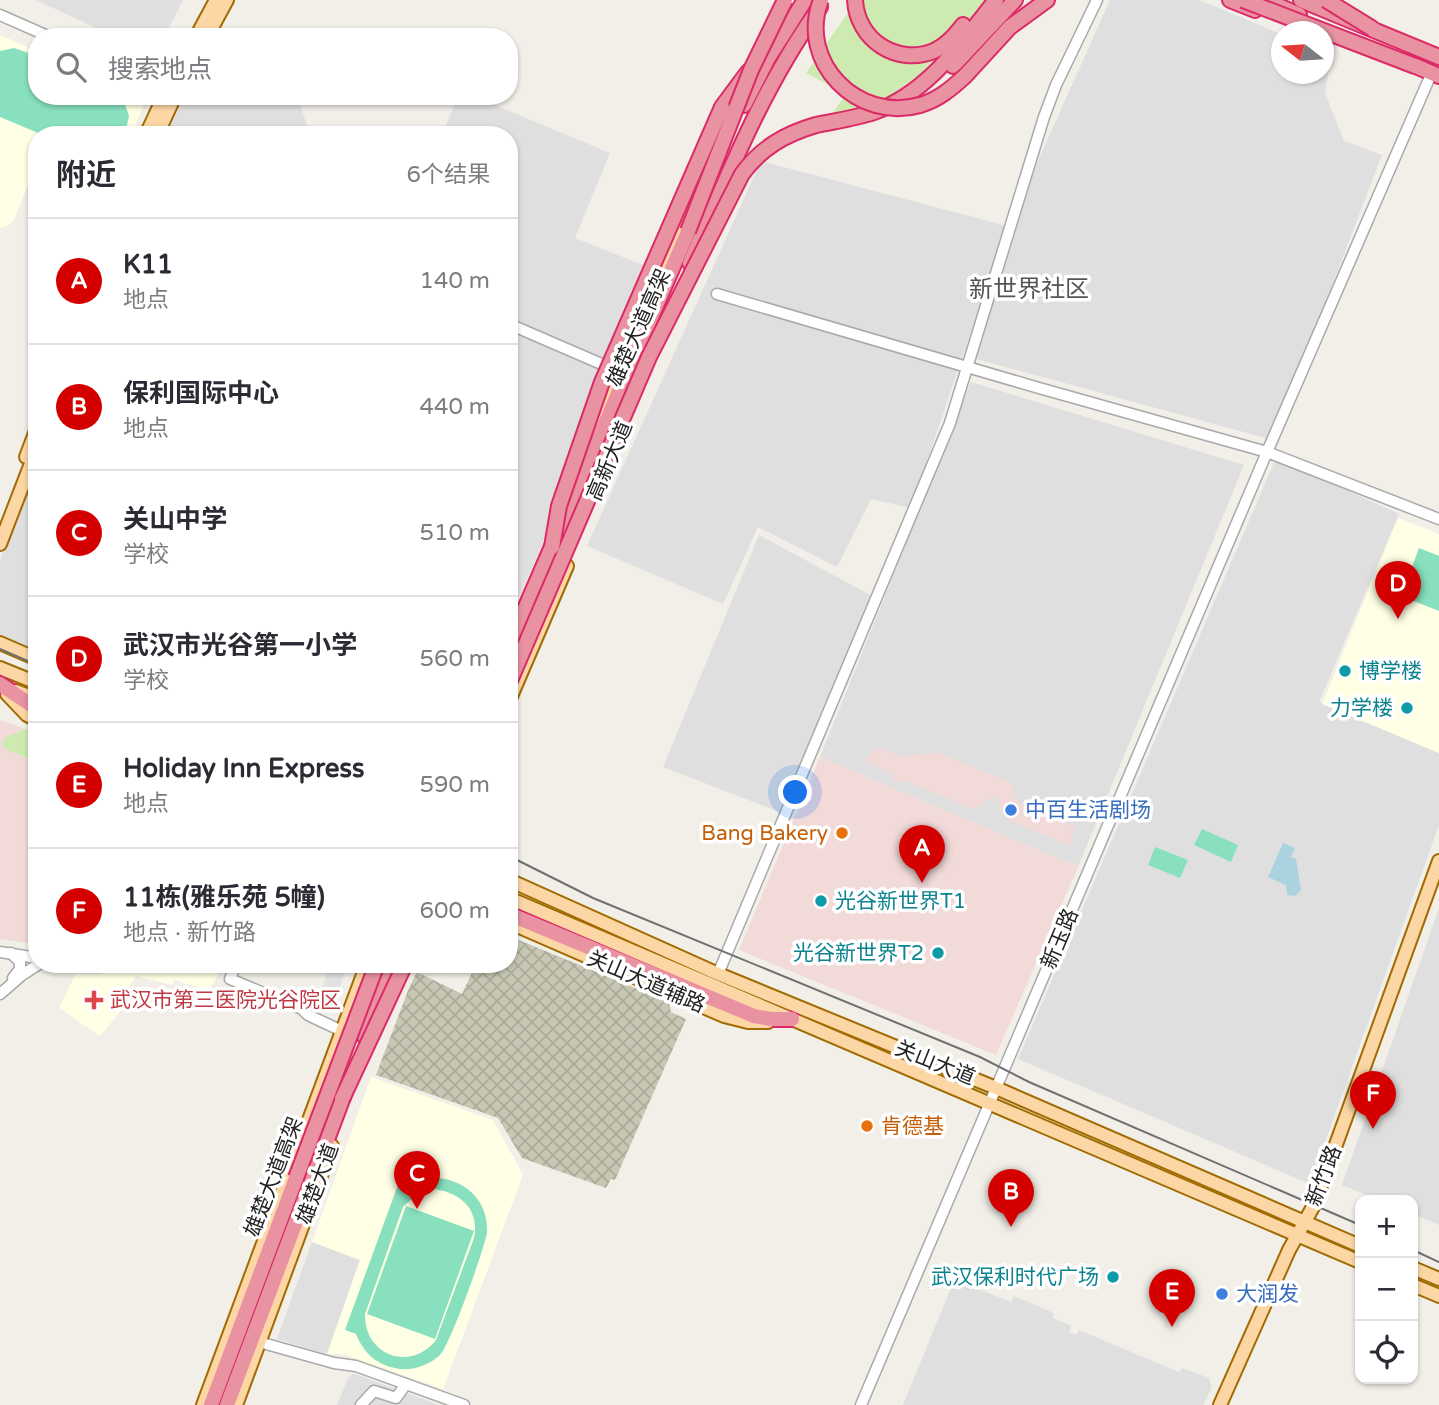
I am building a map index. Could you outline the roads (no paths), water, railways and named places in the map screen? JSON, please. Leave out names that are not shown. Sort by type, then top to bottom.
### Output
[{"type":"highway","points":[[688,231],[751,70],[785,0]]},
{"type":"highway","name":"雄楚大道高架","points":[[518,625],[750,90],[805,0]]},
{"type":"highway","points":[[826,0],[816,35],[828,71],[845,91],[857,98],[882,108],[895,109],[921,105],[944,94],[965,76],[1010,27],[1047,0]]},
{"type":"highway","name":"雄楚大道高架","points":[[518,662],[757,109],[794,44],[826,0]]},
{"type":"highway","points":[[855,0],[859,19],[867,33],[887,50],[919,55],[941,47],[953,37],[984,0]]},
{"type":"highway","points":[[874,112],[908,94],[944,64],[996,0]]},
{"type":"highway","points":[[649,357],[735,186],[749,164],[766,148],[791,133],[902,103],[932,84],[969,50],[1015,0]]},
{"type":"highway","points":[[1230,0],[1281,21]]},
{"type":"highway","points":[[1243,0],[1415,66]]},
{"type":"highway","points":[[1265,0],[1415,66],[1436,79]]},
{"type":"highway","points":[[1301,0],[1439,57]]},
{"type":"highway","points":[[1326,0],[1373,29]]},
{"type":"highway","points":[[1334,40],[1415,66]]},
{"type":"highway","points":[[552,547],[559,506],[602,382],[722,107],[761,54]]},
{"type":"highway","points":[[0,685],[28,703]]},
{"type":"highway","points":[[518,919],[754,1016],[792,1019]]},
{"type":"highway","points":[[296,1178],[364,973]]},
{"type":"highway","name":"雄楚大道高架","points":[[211,1405],[374,973]]},
{"type":"highway","name":"雄楚大道高架","points":[[227,1405],[389,973]]},
{"type":"highway","points":[[342,1099],[399,973]]},
{"type":"main road","points":[[201,28],[216,0]]},
{"type":"main road","points":[[212,28],[227,0]]},
{"type":"main road","name":"高新大道","points":[[518,614],[617,371],[731,111],[792,0]]},
{"type":"main road","name":"高新大道","points":[[518,680],[760,111],[826,0]]},
{"type":"main road","points":[[1253,0],[1436,79]]},
{"type":"main road","points":[[1319,0],[1439,50]]},
{"type":"main road","points":[[150,126],[160,105]]},
{"type":"main road","points":[[161,126],[171,105]]},
{"type":"main road","points":[[0,523],[28,451]]},
{"type":"main road","points":[[0,544],[28,471]]},
{"type":"main road","points":[[0,643],[28,655]]},
{"type":"main road","points":[[0,667],[28,679]]},
{"type":"main road","points":[[0,685],[28,696]]},
{"type":"main road","points":[[0,685],[28,716]]},
{"type":"main road","name":"新竹路","points":[[1220,1405],[1314,1205],[1439,861]]},
{"type":"main road","name":"关山大道","points":[[518,883],[718,974],[996,1088],[1301,1229],[1355,1259]]},
{"type":"main road","name":"关山大道","points":[[518,902],[990,1104],[1301,1229],[1355,1245]]},
{"type":"main road","name":"关山大道辅路","points":[[518,926],[724,1016],[760,1023],[792,1019]]},
{"type":"main road","name":"雄楚大道","points":[[203,1405],[364,973]]},
{"type":"main road","name":"雄楚大道","points":[[236,1405],[383,1007],[399,973]]},
{"type":"main road","points":[[1418,1270],[1439,1279]]},
{"type":"main road","points":[[1418,1287],[1439,1296]]},
{"type":"street","points":[[718,974],[933,468],[968,366],[1044,117],[1056,85],[1097,0]]},
{"type":"street","points":[[0,15],[30,28]]},
{"type":"street","name":"新玉路","points":[[861,1405],[1267,452],[1436,79]]},
{"type":"street","points":[[718,295],[1267,452],[1439,519]]},
{"type":"street","points":[[518,328],[617,371]]},
{"type":"street","points":[[0,946],[28,950]]},
{"type":"street","points":[[5,953],[28,957]]},
{"type":"street","points":[[0,992],[20,969],[20,962],[5,953]]},
{"type":"street","points":[[0,992],[28,971]]},
{"type":"street","points":[[232,973],[230,979],[302,1009],[308,1015],[342,1031]]},
{"type":"street","points":[[260,1342],[334,1363],[356,1366],[406,1384],[442,1401],[464,1405]]},
{"type":"street","points":[[361,1405],[374,1391],[396,1398],[406,1384]]},
{"type":"water","points":[[1283,843],[1295,848],[1291,857],[1296,859],[1301,890],[1295,896],[1287,895],[1286,885],[1268,877]]},
{"type":"tram line","points":[[0,649],[28,661]]},
{"type":"tram line","points":[[518,860],[593,898],[980,1057],[1029,1082],[1355,1223]]},
{"type":"tram line","points":[[1418,1252],[1439,1262]]},
{"type":"place","name":"武汉市光谷第一小学","points":[[1398,619]]},
{"type":"place","name":"博学楼","points":[[1345,671]]},
{"type":"place","name":"力学楼","points":[[1407,708]]},
{"type":"place","name":"中百生活剧场","points":[[1011,810]]},
{"type":"place","name":"Bang Bakery","points":[[842,833]]},
{"type":"place","name":"K11","points":[[922,883]]},
{"type":"place","name":"光谷新世界T1","points":[[821,901]]},
{"type":"place","name":"光谷新世界T2","points":[[938,953]]},
{"type":"place","name":"武汉市第三医院光谷院区","points":[[94,1000]]},
{"type":"place","name":"肯德基","points":[[867,1126]]},
{"type":"place","name":"11栋(雅乐苑 5幢)","points":[[1373,1129]]},
{"type":"place","name":"关山中学","points":[[417,1209]]},
{"type":"place","name":"保利国际中心","points":[[1011,1227]]},
{"type":"place","name":"武汉保利时代广场","points":[[1113,1277]]},
{"type":"place","name":"大润发","points":[[1222,1294]]},
{"type":"place","name":"Holiday Inn Express","points":[[1172,1327]]},
{"type":"district","name":"新世界社区","points":[[1029,289]]}]
